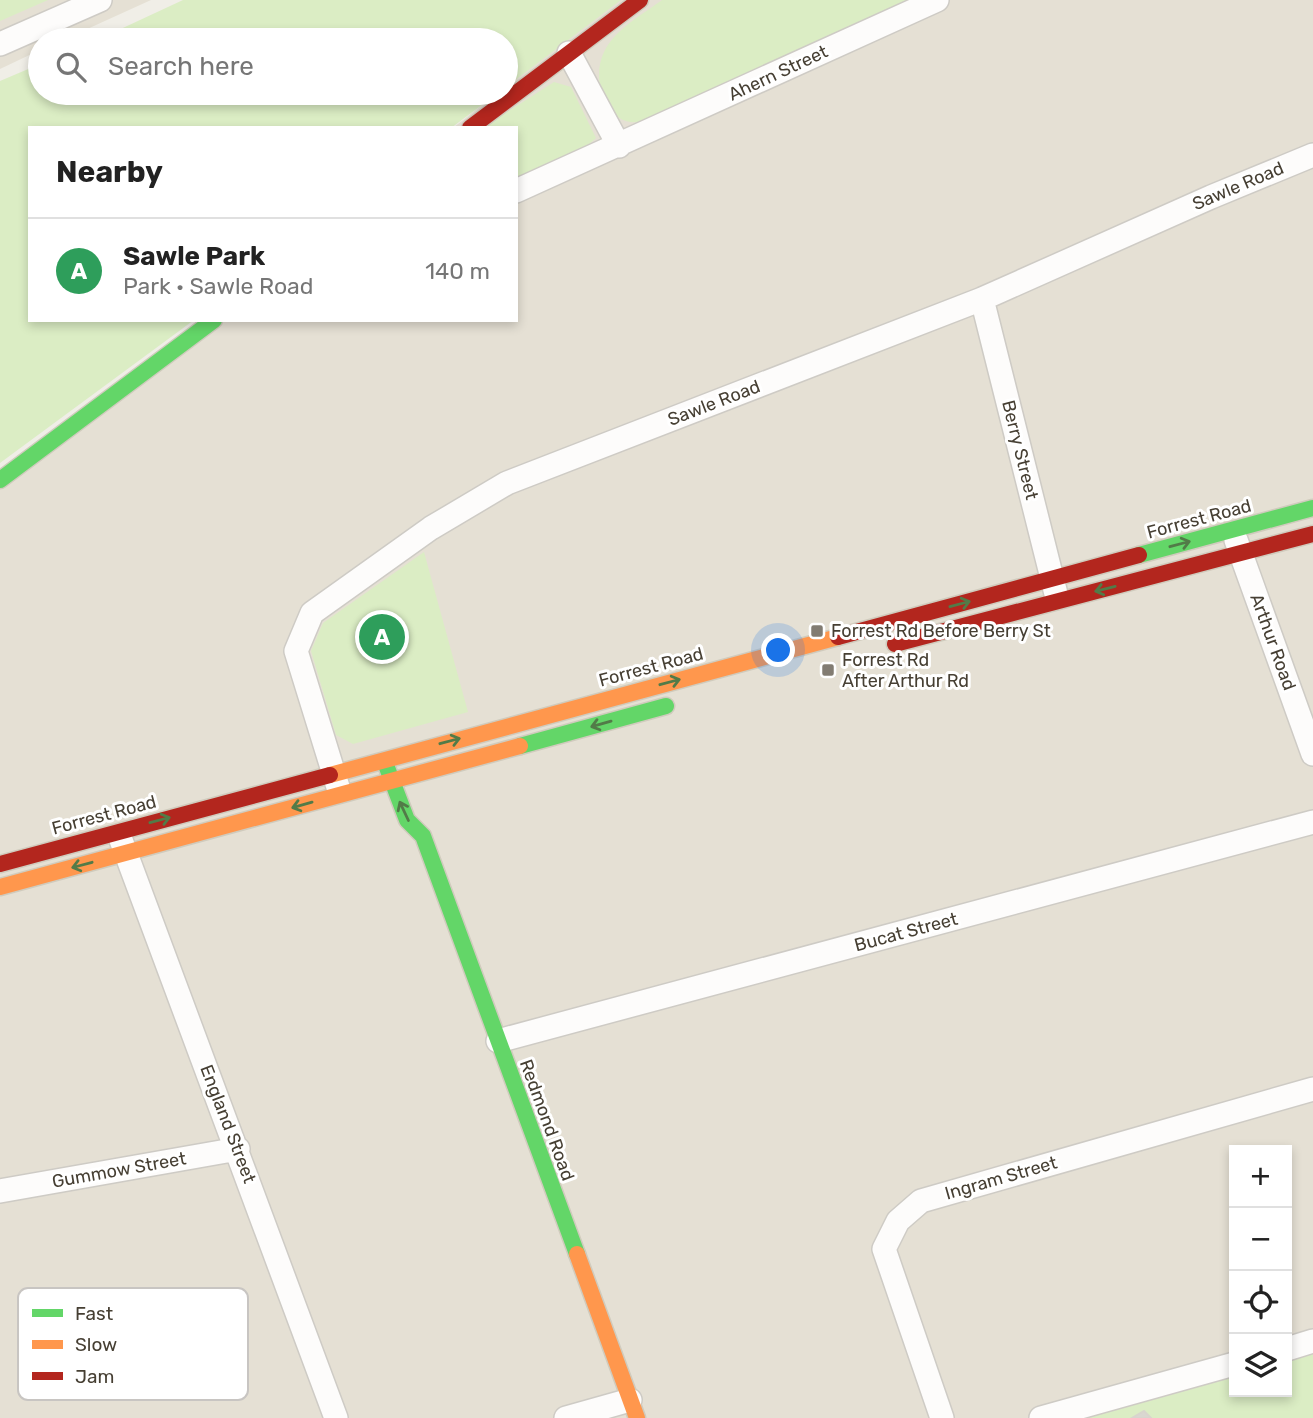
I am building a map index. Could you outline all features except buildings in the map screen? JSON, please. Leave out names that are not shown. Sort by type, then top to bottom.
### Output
[{"type":"main road","points":[[518,92],[639,0]]},
{"type":"main road","points":[[473,126],[500,105]]},
{"type":"main road","points":[[0,480],[205,327]]},
{"type":"main road","name":"Forrest Road","points":[[884,647],[1233,530],[1313,508]]},
{"type":"main road","name":"Forrest Road","points":[[0,887],[124,853],[337,784],[384,759],[408,752],[1055,590],[1241,553],[1313,534]]},
{"type":"main road","name":"Forrest Road","points":[[0,864],[119,830],[337,784],[417,781],[684,701]]},
{"type":"main road","points":[[408,752],[417,781]]},
{"type":"main road","name":"Redmond Road","points":[[384,759],[407,820],[423,836],[634,1409]]},
{"type":"main road","name":"Redmond Road","points":[[423,836],[426,813]]},
{"type":"street","points":[[36,28],[100,0]]},
{"type":"street","name":"Ahern Street","points":[[518,190],[937,0]]},
{"type":"street","points":[[0,44],[28,32]]},
{"type":"street","points":[[569,53],[619,146]]},
{"type":"street","name":"Sawle Road","points":[[337,784],[296,651],[312,613],[431,528],[507,484],[982,299],[1210,197],[1313,155]]},
{"type":"street","name":"Berry Street","points":[[982,299],[1055,590]]},
{"type":"street","name":"Arthur Road","points":[[1233,530],[1313,754]]},
{"type":"street","name":"Bucat Street","points":[[498,1041],[1313,822]]},
{"type":"street","name":"England Street","points":[[119,830],[124,853],[238,1149],[336,1418]]},
{"type":"street","name":"Ingram Street","points":[[942,1418],[884,1249],[898,1221],[921,1201],[1313,1089]]},
{"type":"street","name":"Gummow Street","points":[[0,1191],[238,1149]]},
{"type":"street","points":[[1292,1347],[1313,1341]]},
{"type":"street","points":[[1041,1418],[1229,1365]]},
{"type":"street","points":[[566,1418],[634,1409]]},
{"type":"shaded area","points":[[0,0],[151,0],[89,28],[28,28],[28,56],[0,69]]},
{"type":"shaded area","points":[[614,0],[1313,0],[1313,1418],[0,1418],[0,489],[209,322],[518,322],[518,126],[456,126],[482,105],[518,105],[518,76]]},
{"type":"green space","points":[[0,0],[48,0],[0,21]]},
{"type":"green space","points":[[183,0],[621,0],[518,78],[518,28],[123,28]]},
{"type":"green space","points":[[662,0],[908,0],[647,120],[634,122],[622,119],[613,113],[601,90],[600,64],[604,52],[622,29]]},
{"type":"green space","points":[[28,69],[28,105],[482,105],[454,126],[28,126],[28,322],[191,322],[0,463],[0,81]]},
{"type":"green space","points":[[554,82],[571,87],[596,138],[587,146],[518,177],[518,126],[485,126]]},
{"type":"green space","points":[[424,552],[468,712],[353,744],[336,735],[311,651],[323,623]]},
{"type":"green space","points":[[1313,1353],[1313,1418],[1075,1418],[1229,1376],[1229,1397],[1292,1397],[1292,1359]]},
{"type":"traffic: fast","points":[[0,480],[211,322]]},
{"type":"traffic: fast","points":[[1139,555],[1313,508]]},
{"type":"traffic: fast","points":[[520,746],[666,706]]},
{"type":"traffic: fast","points":[[386,765],[407,820],[423,836],[577,1254]]},
{"type":"traffic: slow","points":[[330,775],[838,637]]},
{"type":"traffic: slow","points":[[0,887],[520,746]]},
{"type":"traffic: slow","points":[[577,1254],[637,1418]]},
{"type":"traffic: jam","points":[[518,92],[640,0]]},
{"type":"traffic: jam","points":[[473,126],[501,105]]},
{"type":"traffic: jam","points":[[895,644],[1313,534]]},
{"type":"traffic: jam","points":[[838,637],[1139,555]]},
{"type":"traffic: jam","points":[[0,864],[330,775]]},
{"type":"place","name":"Forrest Rd Before Berry St","points":[[817,631]]},
{"type":"place","name":"Sawle Park","points":[[382,637]]},
{"type":"place","name":"Forrest Rd After Arthur Rd","points":[[828,670]]}]
